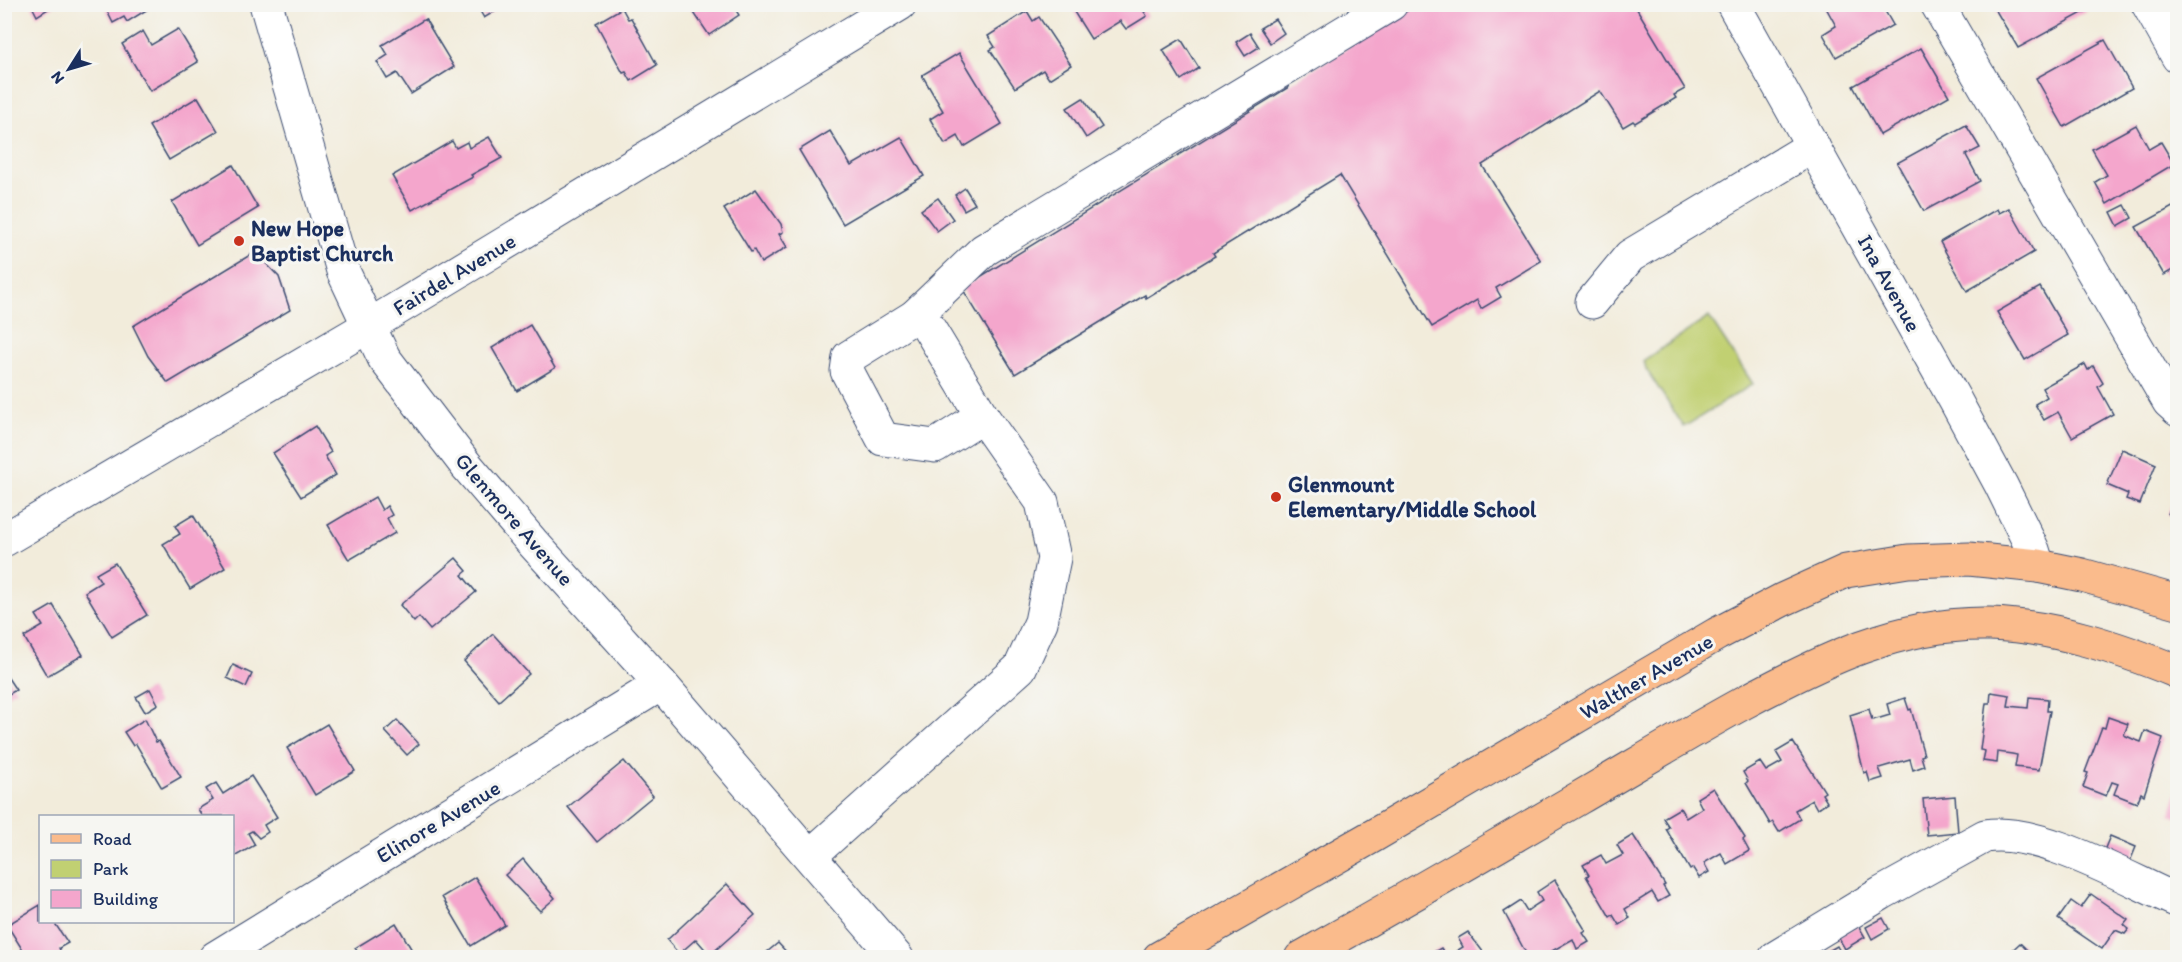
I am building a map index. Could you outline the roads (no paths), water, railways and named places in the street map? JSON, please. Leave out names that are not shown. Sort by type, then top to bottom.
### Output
[{"type":"main road","name":"Walther Avenue","points":[[1159,957],[1373,836],[1717,634],[1782,600],[1846,571],[1918,560],[1969,559],[2038,566],[2112,582],[2178,602]]},
{"type":"main road","points":[[1301,957],[1446,876],[1711,721],[1806,669],[1876,641],[1943,628],[1990,624],[2054,632],[2178,672]]},
{"type":"street","name":"Glenmore Avenue","points":[[266,4],[343,271],[367,327],[384,358],[466,465],[662,684],[897,957]]},
{"type":"street","name":"Fairdel Avenue","points":[[4,540],[367,327],[900,4]]},
{"type":"street","points":[[982,416],[935,446],[883,439],[847,371],[849,357],[915,316],[984,250],[1391,4]]},
{"type":"street","name":"Ina Avenue","points":[[1733,4],[1984,453],[2033,550],[2038,566]]},
{"type":"street","points":[[1937,4],[2169,402],[2178,410]]},
{"type":"street","points":[[2148,4],[2178,57]]},
{"type":"street","points":[[1592,302],[1630,256],[1813,146]]},
{"type":"street","points":[[810,856],[1020,668],[1041,622],[1054,558],[1042,502],[982,416],[927,325],[915,316]]},
{"type":"street","name":"Elinore Avenue","points":[[215,957],[662,684]]},
{"type":"street","points":[[1775,957],[1882,893],[1985,836],[2001,833],[2055,847],[2178,901]]},
{"type":"place","name":"New Hope Baptist Church","points":[[239,241]]},
{"type":"place","name":"Glenmount Elementary/Middle School","points":[[1276,497]]}]
